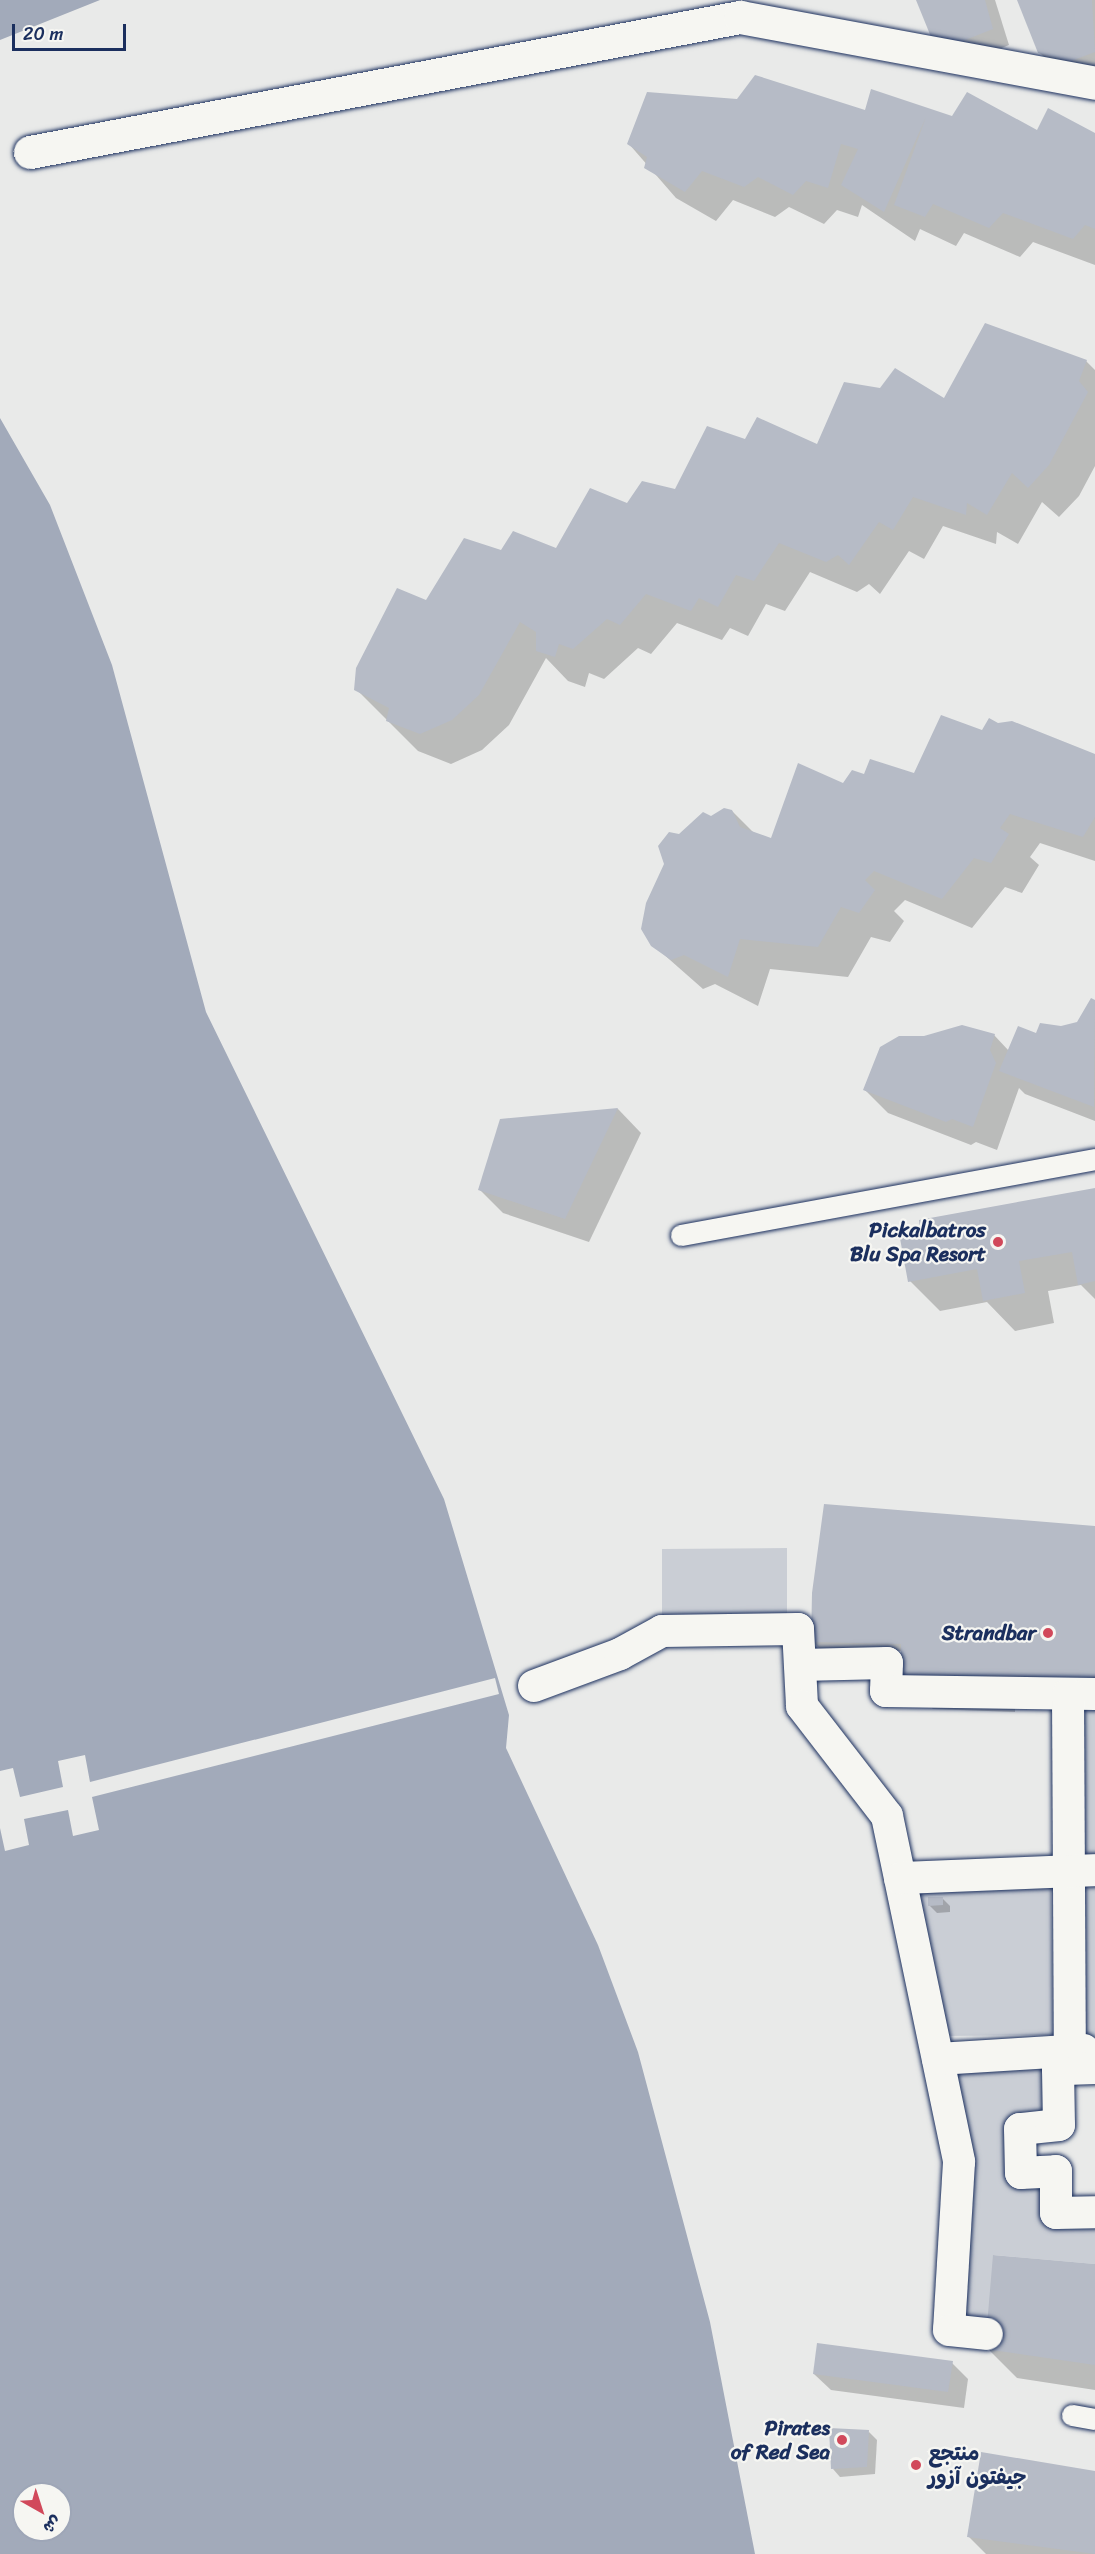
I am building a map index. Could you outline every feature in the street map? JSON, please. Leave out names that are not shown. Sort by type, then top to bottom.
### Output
[{"type":"street","points":[[30,152],[740,18],[1095,83]]},
{"type":"street","points":[[534,1686],[620,1654],[662,1631],[798,1629],[802,1706],[887,1816],[959,2162],[949,2330],[987,2334]]},
{"type":"street","points":[[800,1665],[887,1663],[886,1691],[1082,1694],[1082,1870],[1087,2056]]},
{"type":"street","points":[[900,1878],[1082,1870]]},
{"type":"street","points":[[938,2059],[1087,2056]]},
{"type":"street","points":[[1087,2056],[1058,2069],[1059,2125],[1020,2129],[1021,2173],[1056,2171],[1056,2213],[1095,2212]]},
{"type":"lane","points":[[681,1235],[1095,1159]]},
{"type":"lane","points":[[1072,2415],[1095,2419]]},
{"type":"shaded area","points":[[787,1548],[787,1623],[662,1624],[662,1549]]},
{"type":"shaded area","points":[[1081,1707],[1095,1707],[1095,1856],[1083,1855]]},
{"type":"shaded area","points":[[1051,1887],[1053,2035],[943,2036],[917,1890]]},
{"type":"shaded area","points":[[1095,1887],[1095,2037],[1083,2037],[1082,1888]]},
{"type":"shaded area","points":[[1058,2069],[1059,2125],[1020,2129],[1021,2172],[1056,2171],[1056,2213],[1095,2212],[1095,2264],[994,2255],[989,2319],[962,2315],[952,2072]]},
{"type":"water","points":[[0,0],[100,0],[0,40]]},
{"type":"water","points":[[0,418],[50,505],[112,665],[206,1012],[444,1499],[509,1715],[506,1748],[598,1945],[638,2052],[710,2322],[755,2554],[0,2554]]},
{"type":"pier","points":[[495,1678],[499,1694],[92,1797],[99,1830],[73,1836],[68,1810],[24,1819],[29,1845],[5,1851],[0,1828],[0,1771],[13,1768],[20,1797],[63,1787],[58,1761],[85,1755],[90,1782]]},
{"type":"building","points":[[916,0],[985,0],[993,29],[960,42],[931,37]]},
{"type":"building","points":[[1017,0],[1092,0],[1095,52],[1071,61],[1038,53]]},
{"type":"building","points":[[755,75],[865,110],[871,89],[952,116],[967,92],[1037,130],[1048,108],[1095,133],[1095,229],[1085,225],[1073,239],[1003,213],[989,228],[933,204],[925,217],[894,205],[926,117],[884,212],[841,185],[858,149],[841,144],[828,188],[806,181],[793,195],[758,177],[744,187],[702,171],[685,192],[644,168],[647,157],[627,144],[647,92],[737,99]]},
{"type":"building","points":[[985,323],[1087,360],[1079,381],[1088,392],[1049,465],[1028,488],[1012,473],[987,515],[967,503],[966,515],[913,497],[893,530],[879,522],[849,565],[838,555],[826,562],[779,543],[754,581],[736,575],[718,607],[699,598],[691,611],[646,594],[620,625],[607,619],[573,649],[559,644],[555,657],[536,651],[536,632],[520,622],[479,695],[452,720],[420,734],[386,721],[389,708],[354,690],[356,668],[397,588],[426,600],[464,538],[501,550],[513,531],[556,548],[590,488],[627,503],[642,481],[675,489],[707,426],[745,439],[757,417],[817,444],[844,382],[880,388],[895,368],[944,398]]},
{"type":"building","points":[[941,715],[982,730],[989,718],[998,723],[1012,721],[1095,754],[1095,817],[1083,837],[1010,814],[1000,828],[1009,834],[991,863],[974,858],[942,899],[874,871],[865,880],[875,890],[859,913],[841,907],[818,947],[740,939],[728,977],[684,955],[671,960],[651,946],[641,929],[646,903],[664,864],[658,846],[669,832],[679,834],[703,812],[711,816],[724,808],[732,810],[740,827],[771,838],[798,763],[843,783],[852,770],[864,774],[870,759],[914,773]]},
{"type":"building","points":[[1091,998],[1095,1000],[1094,1107],[999,1071],[1018,1026],[1036,1033],[1040,1023],[1061,1026],[1077,1022]]},
{"type":"building","points":[[962,1025],[995,1034],[990,1050],[996,1063],[973,1127],[952,1119],[946,1122],[863,1090],[880,1047],[899,1036],[924,1036]]},
{"type":"building","points":[[618,1108],[565,1219],[478,1190],[500,1119]]},
{"type":"building","name":"Pickalbatros Blu Spa Resort","points":[[1095,1188],[1095,1281],[1078,1285],[1072,1252],[1019,1261],[1025,1293],[983,1301],[977,1269],[908,1282],[899,1233],[920,1229],[919,1220]]},
{"type":"building","points":[[824,1504],[1095,1526],[1095,1678],[985,1675],[985,1682],[901,1679],[901,1644],[811,1642],[812,1593]]},
{"type":"building","points":[[928,1897],[943,1897],[943,1905],[928,1906]]},
{"type":"building","points":[[993,2255],[1095,2264],[1095,2365],[985,2349]]},
{"type":"building","points":[[817,2343],[953,2361],[948,2392],[813,2374]]},
{"type":"building","points":[[829,2428],[869,2430],[867,2467],[831,2469]]},
{"type":"building","points":[[981,2452],[1095,2471],[1095,2554],[967,2537]]},
{"type":"place","name":"Pickalbatros Blu Spa Resort","points":[[998,1242]]},
{"type":"place","name":"Strandbar","points":[[1048,1633]]},
{"type":"place","name":"Pirates of Red Sea","points":[[842,2440]]},
{"type":"place","name":"منتجع جيفتون آزور","points":[[916,2465]]}]
